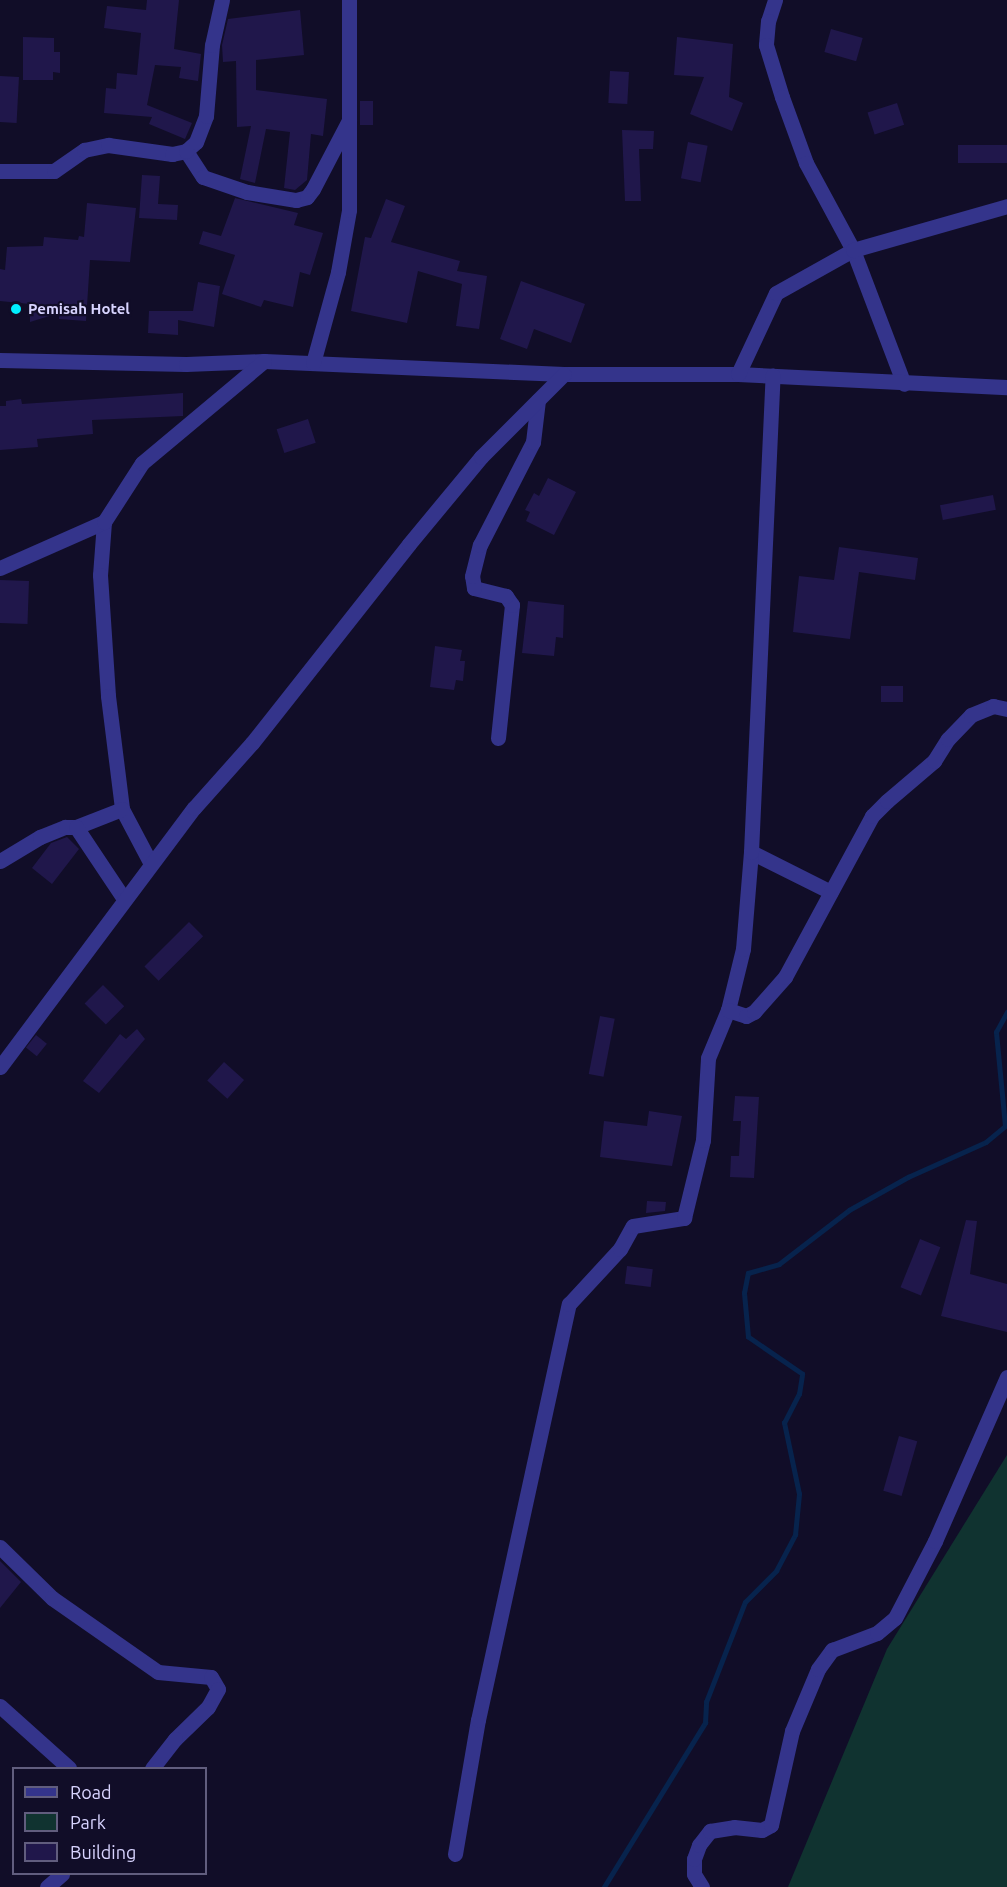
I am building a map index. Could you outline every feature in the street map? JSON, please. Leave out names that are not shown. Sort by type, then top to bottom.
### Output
[{"type":"street","points":[[0,171],[54,171],[84,150],[108,146],[172,154],[186,151],[196,142],[206,116],[212,45],[222,0]]},
{"type":"street","points":[[313,363],[349,210],[349,0]]},
{"type":"street","points":[[776,0],[768,21],[766,45],[772,66],[806,163],[853,250],[904,384]]},
{"type":"street","points":[[186,151],[203,177],[247,192],[296,200],[307,197],[313,189],[350,117]]},
{"type":"street","points":[[738,374],[776,292],[853,250],[1007,206]]},
{"type":"street","points":[[0,360],[186,364],[264,361],[564,374],[738,374],[904,384],[1007,387]]},
{"type":"street","points":[[151,864],[122,809],[108,696],[100,575],[104,522],[142,464],[264,361]]},
{"type":"street","points":[[0,1067],[151,864],[423,526],[481,457],[564,374]]},
{"type":"street","points":[[455,1854],[478,1720],[569,1304],[621,1249],[633,1226],[684,1218],[703,1140],[708,1058],[728,1010],[743,949],[751,852],[773,376]]},
{"type":"street","points":[[498,738],[512,605],[506,596],[474,588],[472,576],[490,524],[523,468],[533,442],[538,400]]},
{"type":"street","points":[[0,568],[104,522]]},
{"type":"street","points":[[728,1010],[746,1016],[765,1003],[804,946],[872,816],[934,761],[948,739],[971,716],[993,706],[1007,709]]},
{"type":"street","points":[[0,861],[40,837],[64,827],[76,827],[122,809]]},
{"type":"street","points":[[76,827],[124,899]]},
{"type":"street","points":[[751,852],[831,892]]},
{"type":"street","points":[[702,1887],[694,1874],[694,1859],[699,1845],[711,1831],[734,1827],[762,1830],[771,1825],[792,1731],[818,1670],[832,1650],[877,1634],[895,1617],[935,1540],[1007,1377]]},
{"type":"street","points":[[0,1547],[52,1598],[158,1672],[211,1677],[218,1689],[208,1707],[175,1739],[153,1767]]},
{"type":"street","points":[[0,1706],[68,1767]]},
{"type":"street","points":[[47,1887],[61,1875]]},
{"type":"green space","points":[[1007,1455],[1007,1887],[788,1887],[887,1649]]},
{"type":"building","points":[[147,0],[179,0],[174,49],[201,54],[198,81],[179,78],[181,67],[155,65],[147,105],[192,123],[185,139],[149,124],[152,117],[104,113],[106,88],[116,89],[117,73],[137,75],[141,33],[104,28],[107,6],[146,10]]},
{"type":"building","points":[[300,10],[304,55],[256,60],[256,90],[327,99],[323,136],[311,134],[307,180],[295,190],[284,188],[290,132],[266,129],[255,183],[240,179],[251,126],[237,127],[236,61],[223,62],[222,45],[228,19]]},
{"type":"building","points":[[831,29],[863,38],[856,61],[824,52]]},
{"type":"building","points":[[23,37],[54,38],[54,52],[60,52],[60,73],[53,72],[53,80],[23,80]]},
{"type":"building","points":[[677,37],[733,44],[729,97],[743,103],[732,131],[690,114],[704,77],[674,75]]},
{"type":"building","points":[[610,71],[629,72],[627,104],[608,103]]},
{"type":"building","points":[[0,76],[19,77],[17,123],[0,122]]},
{"type":"building","points":[[360,101],[373,101],[373,125],[360,125]]},
{"type":"building","points":[[897,103],[904,125],[875,134],[868,113]]},
{"type":"building","points":[[622,130],[654,131],[653,149],[639,149],[641,201],[625,201]]},
{"type":"building","points":[[688,142],[708,146],[701,182],[681,178]]},
{"type":"building","points":[[958,145],[1007,145],[1007,163],[958,163]]},
{"type":"building","points":[[142,175],[160,176],[158,204],[178,205],[177,220],[139,218]]},
{"type":"building","points":[[235,198],[298,213],[294,225],[323,233],[310,275],[300,272],[293,307],[264,300],[261,307],[222,294],[235,255],[199,244],[203,231],[221,236]]},
{"type":"building","points":[[386,199],[405,206],[391,242],[460,261],[457,271],[487,276],[479,329],[456,326],[462,284],[418,271],[407,323],[351,311],[365,237],[371,238]]},
{"type":"building","points":[[87,203],[136,208],[130,262],[90,260],[86,321],[59,319],[59,313],[30,322],[30,304],[0,301],[0,269],[5,270],[7,247],[43,246],[44,237],[78,240],[79,236],[84,237]]},
{"type":"building","points":[[521,281],[585,304],[571,343],[534,329],[527,349],[500,339]]},
{"type":"building","points":[[198,282],[220,286],[214,327],[178,320],[178,335],[148,333],[149,311],[193,311]]},
{"type":"building","points":[[183,393],[183,416],[92,420],[93,434],[37,439],[38,447],[0,450],[0,406],[6,406],[6,401],[21,399],[22,404]]},
{"type":"building","points":[[308,419],[316,443],[284,453],[277,429]]},
{"type":"building","points":[[548,478],[576,492],[554,535],[526,521],[530,512],[525,510],[534,493],[539,496]]},
{"type":"building","points":[[993,495],[996,510],[943,520],[940,505]]},
{"type":"building","points":[[839,547],[918,558],[915,580],[859,572],[850,639],[793,632],[799,576],[834,580]]},
{"type":"building","points":[[0,580],[29,581],[27,624],[0,623]]},
{"type":"building","points":[[528,601],[564,605],[563,638],[556,637],[554,656],[522,653]]},
{"type":"building","points":[[435,646],[462,650],[460,661],[465,661],[463,681],[456,680],[454,690],[430,687]]},
{"type":"building","points":[[881,686],[903,686],[903,702],[881,702]]},
{"type":"building","points":[[67,837],[79,849],[52,884],[32,868],[51,843]]},
{"type":"building","points":[[189,922],[203,936],[159,981],[144,967]]},
{"type":"building","points":[[103,985],[124,1006],[106,1025],[85,1003]]},
{"type":"building","points":[[600,1016],[615,1019],[603,1077],[589,1074]]},
{"type":"building","points":[[137,1029],[145,1039],[99,1093],[83,1081],[120,1034],[126,1039]]},
{"type":"building","points":[[36,1035],[47,1044],[37,1056],[26,1047]]},
{"type":"building","points":[[224,1062],[244,1080],[227,1099],[207,1081]]},
{"type":"building","points":[[735,1096],[759,1097],[754,1178],[730,1177],[731,1156],[739,1156],[741,1121],[733,1121]]},
{"type":"building","points":[[649,1111],[682,1116],[672,1166],[600,1157],[604,1121],[647,1126]]},
{"type":"building","points":[[647,1201],[666,1202],[665,1211],[646,1213]]},
{"type":"building","points":[[966,1220],[977,1221],[970,1274],[1007,1284],[1007,1332],[941,1316]]},
{"type":"building","points":[[920,1239],[940,1247],[921,1295],[901,1287]]},
{"type":"building","points":[[627,1266],[653,1269],[651,1287],[625,1284]]},
{"type":"building","points":[[899,1436],[917,1441],[902,1496],[883,1491]]},
{"type":"building","points":[[0,1561],[21,1582],[0,1608]]},
{"type":"waterway","points":[[604,1887],[705,1723],[706,1702],[745,1602],[776,1571],[795,1535],[799,1494],[784,1423],[799,1394],[802,1374],[748,1337],[744,1293],[748,1273],[779,1264],[849,1210],[908,1177],[986,1142],[1005,1126],[996,1032],[1007,1012]]},
{"type":"place","name":"Pemisah Hotel","points":[[16,309]]}]
